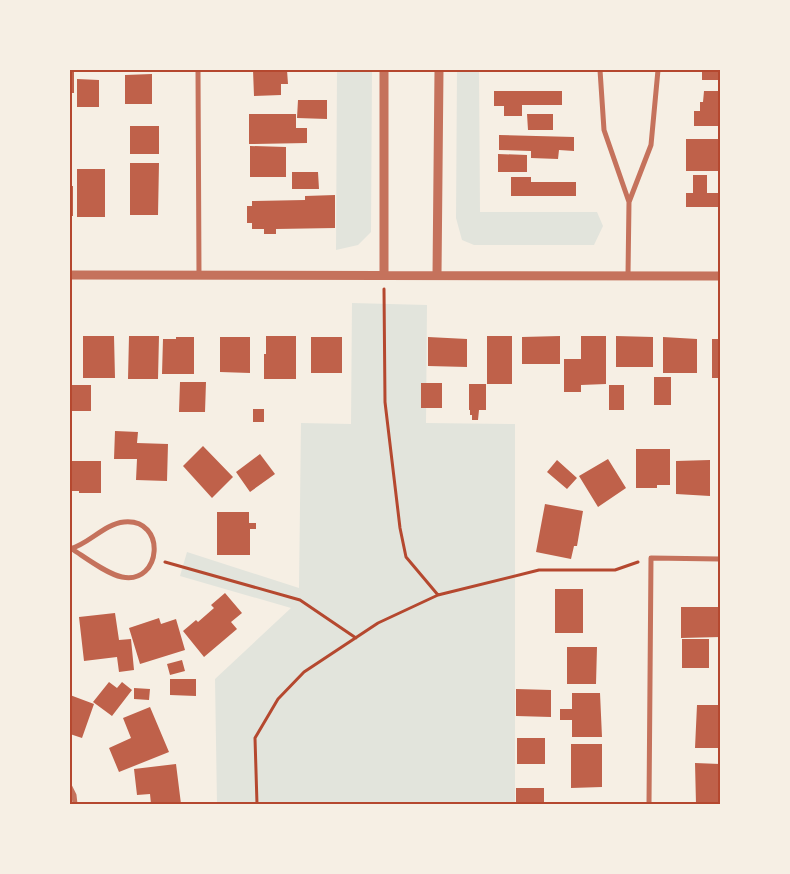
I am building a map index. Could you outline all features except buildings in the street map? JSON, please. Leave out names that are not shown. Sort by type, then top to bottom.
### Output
[{"type":"street","points":[[198,70],[199,275]]},
{"type":"street","points":[[384,70],[384,275]]},
{"type":"street","points":[[437,275],[439,70]]},
{"type":"street","points":[[600,70],[604,130],[629,202],[628,275]]},
{"type":"street","points":[[629,202],[651,145],[658,70]]},
{"type":"street","points":[[70,275],[720,276]]},
{"type":"street","points":[[122,522],[132,522],[141,525],[148,531],[155,549],[149,568],[141,574],[132,577],[122,577],[113,574],[71,549],[113,525],[122,522]]},
{"type":"street","points":[[649,804],[650,558],[720,559]]},
{"type":"street","points":[[70,787],[76,804]]},
{"type":"path","points":[[384,275],[385,402],[400,528],[406,557],[438,595]]},
{"type":"path","points":[[257,804],[255,738],[278,699],[304,672],[378,623],[438,595],[539,570],[615,570],[650,558]]},
{"type":"path","points":[[153,559],[300,600],[356,638]]},
{"type":"shaded area","points":[[337,70],[372,70],[371,232],[358,245],[336,250]]},
{"type":"shaded area","points":[[457,70],[479,70],[480,212],[597,212],[603,226],[594,245],[474,245],[462,240],[456,218]]},
{"type":"shaded area","points":[[352,303],[427,305],[426,423],[515,424],[515,804],[217,804],[215,679],[291,608],[180,576],[187,552],[299,588],[301,423],[351,424]]}]
